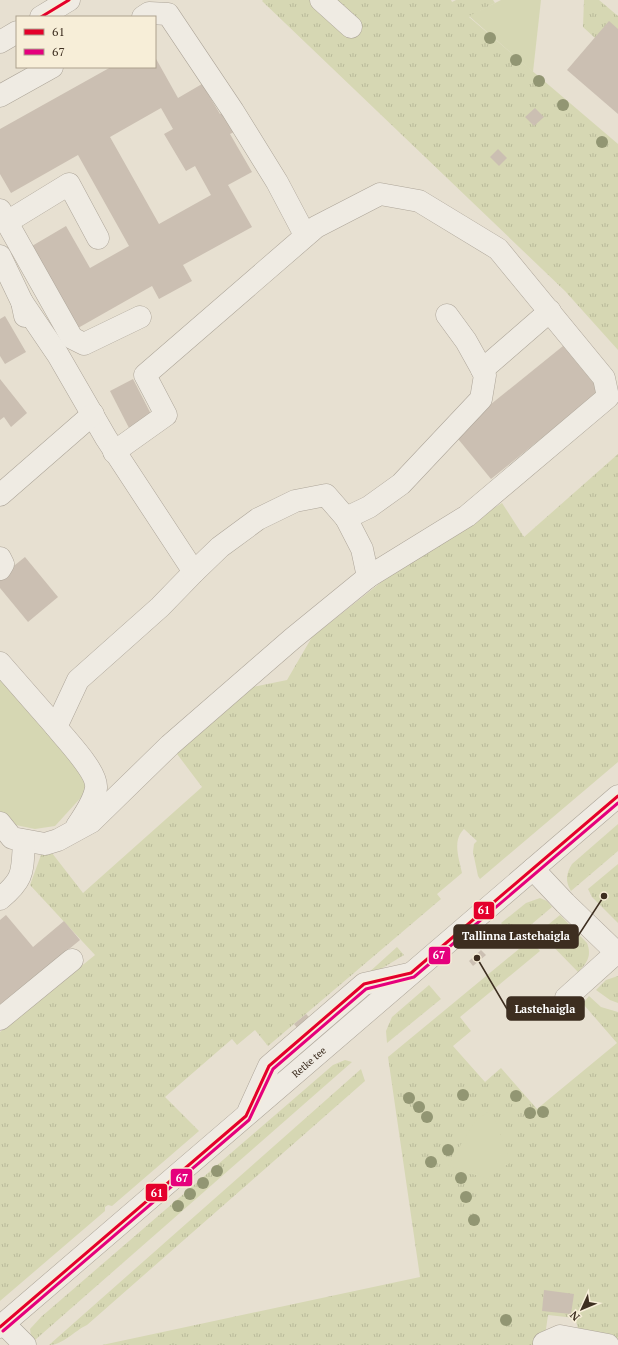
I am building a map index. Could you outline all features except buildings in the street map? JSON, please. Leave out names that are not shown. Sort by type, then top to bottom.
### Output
[{"type":"street","points":[[321,0],[351,27]]},
{"type":"street","points":[[43,16],[67,1]]},
{"type":"street","points":[[144,16],[149,13],[168,14],[233,110],[277,182],[305,235]]},
{"type":"street","points":[[0,42],[16,33]]},
{"type":"street","points":[[0,96],[50,68]]},
{"type":"street","points":[[98,238],[69,184],[3,216],[72,338],[84,344],[140,317]]},
{"type":"street","points":[[0,823],[12,838],[45,844],[92,822],[170,745],[292,639],[368,577],[467,516],[608,397],[604,378],[550,310],[498,249],[419,201],[380,194],[316,227],[305,235],[145,375],[166,416],[114,452]]},
{"type":"street","points":[[0,256],[23,310],[58,355],[114,452],[194,572]]},
{"type":"street","points":[[482,370],[550,310]]},
{"type":"street","points":[[346,518],[369,508],[401,484],[444,440],[481,398],[485,375],[466,341],[447,315]]},
{"type":"street","points":[[0,496],[93,414]]},
{"type":"street","points":[[56,728],[78,680],[160,607],[220,547],[258,520],[295,501],[326,494],[346,518],[362,549],[368,577]]},
{"type":"street","points":[[0,558],[3,564],[0,569]]},
{"type":"street","points":[[0,663],[56,728],[93,775],[96,787],[89,808],[73,832]]},
{"type":"street","name":"Retke tee","points":[[2,1325],[618,796]]},
{"type":"street","points":[[0,899],[12,889],[22,874],[24,841]]},
{"type":"street","points":[[533,869],[617,953],[566,998]]},
{"type":"street","points":[[0,1019],[72,960]]},
{"type":"street","points":[[2,1325],[25,1345]]},
{"type":"street","points":[[544,1343],[560,1336],[608,1345]]},
{"type":"green space","points":[[310,0],[346,32],[333,0],[451,0],[452,2],[456,0],[493,0],[495,3],[469,17],[618,144],[618,350],[565,291],[262,1]]},
{"type":"green space","points":[[501,0],[541,0],[533,72],[469,16]]},
{"type":"green space","points":[[584,0],[599,0],[618,16],[618,29],[595,38],[583,27]]},
{"type":"green space","points":[[618,454],[618,762],[480,879],[473,852],[474,844],[477,841],[464,829],[460,834],[457,844],[462,873],[437,894],[441,899],[268,1046],[255,1030],[237,1045],[232,1039],[165,1097],[199,1131],[112,1206],[108,1205],[105,1207],[105,1211],[0,1301],[0,1032],[95,955],[30,885],[45,844],[83,893],[202,787],[174,750],[248,688],[287,680],[312,637],[399,568],[502,503],[524,537]]},
{"type":"green space","points":[[0,671],[88,779],[86,792],[55,826],[35,829],[11,824],[0,811]]},
{"type":"green space","points":[[618,824],[618,851],[571,891],[567,878],[568,871],[572,864]]},
{"type":"green space","points":[[618,864],[618,923],[592,897],[588,889]]},
{"type":"green space","points":[[540,898],[547,901],[552,907],[514,939],[501,923],[526,903]]},
{"type":"green space","points":[[560,915],[587,943],[589,956],[584,966],[578,972],[539,932]]},
{"type":"green space","points":[[525,944],[534,944],[540,951],[460,1017],[471,1031],[453,1046],[485,1082],[501,1068],[537,1109],[617,1043],[584,1005],[584,1002],[589,996],[601,1007],[618,1012],[618,1341],[585,1336],[579,1332],[575,1318],[548,1315],[544,1343],[555,1345],[102,1345],[420,1277],[388,1057]]},
{"type":"green space","points":[[397,947],[404,955],[356,984]]},
{"type":"green space","points":[[618,976],[618,1003],[610,1000],[596,990],[606,980]]},
{"type":"green space","points":[[429,985],[441,999],[387,1043],[386,1031],[392,1017]]},
{"type":"green space","points":[[345,1060],[352,1062],[35,1340],[31,1336],[30,1329],[41,1317],[333,1065]]},
{"type":"green space","points":[[361,1069],[365,1081],[87,1325],[59,1343],[49,1345]]},
{"type":"green space","points":[[491,1110],[511,1162],[487,1179],[448,1166],[475,1121]]},
{"type":"transit line","name":"61","points":[[43,16],[69,0]]},
{"type":"transit line","name":"61","points":[[0,1327],[246,1116],[269,1066],[364,984],[411,973],[618,796]]},
{"type":"transit line","name":"67","points":[[3,1331],[249,1120],[273,1069],[366,989],[414,977],[618,803]]},
{"type":"place","name":"Tallinna Lastehaigla","points":[[604,896]]},
{"type":"place","name":"Lastehaigla","points":[[477,958]]}]
